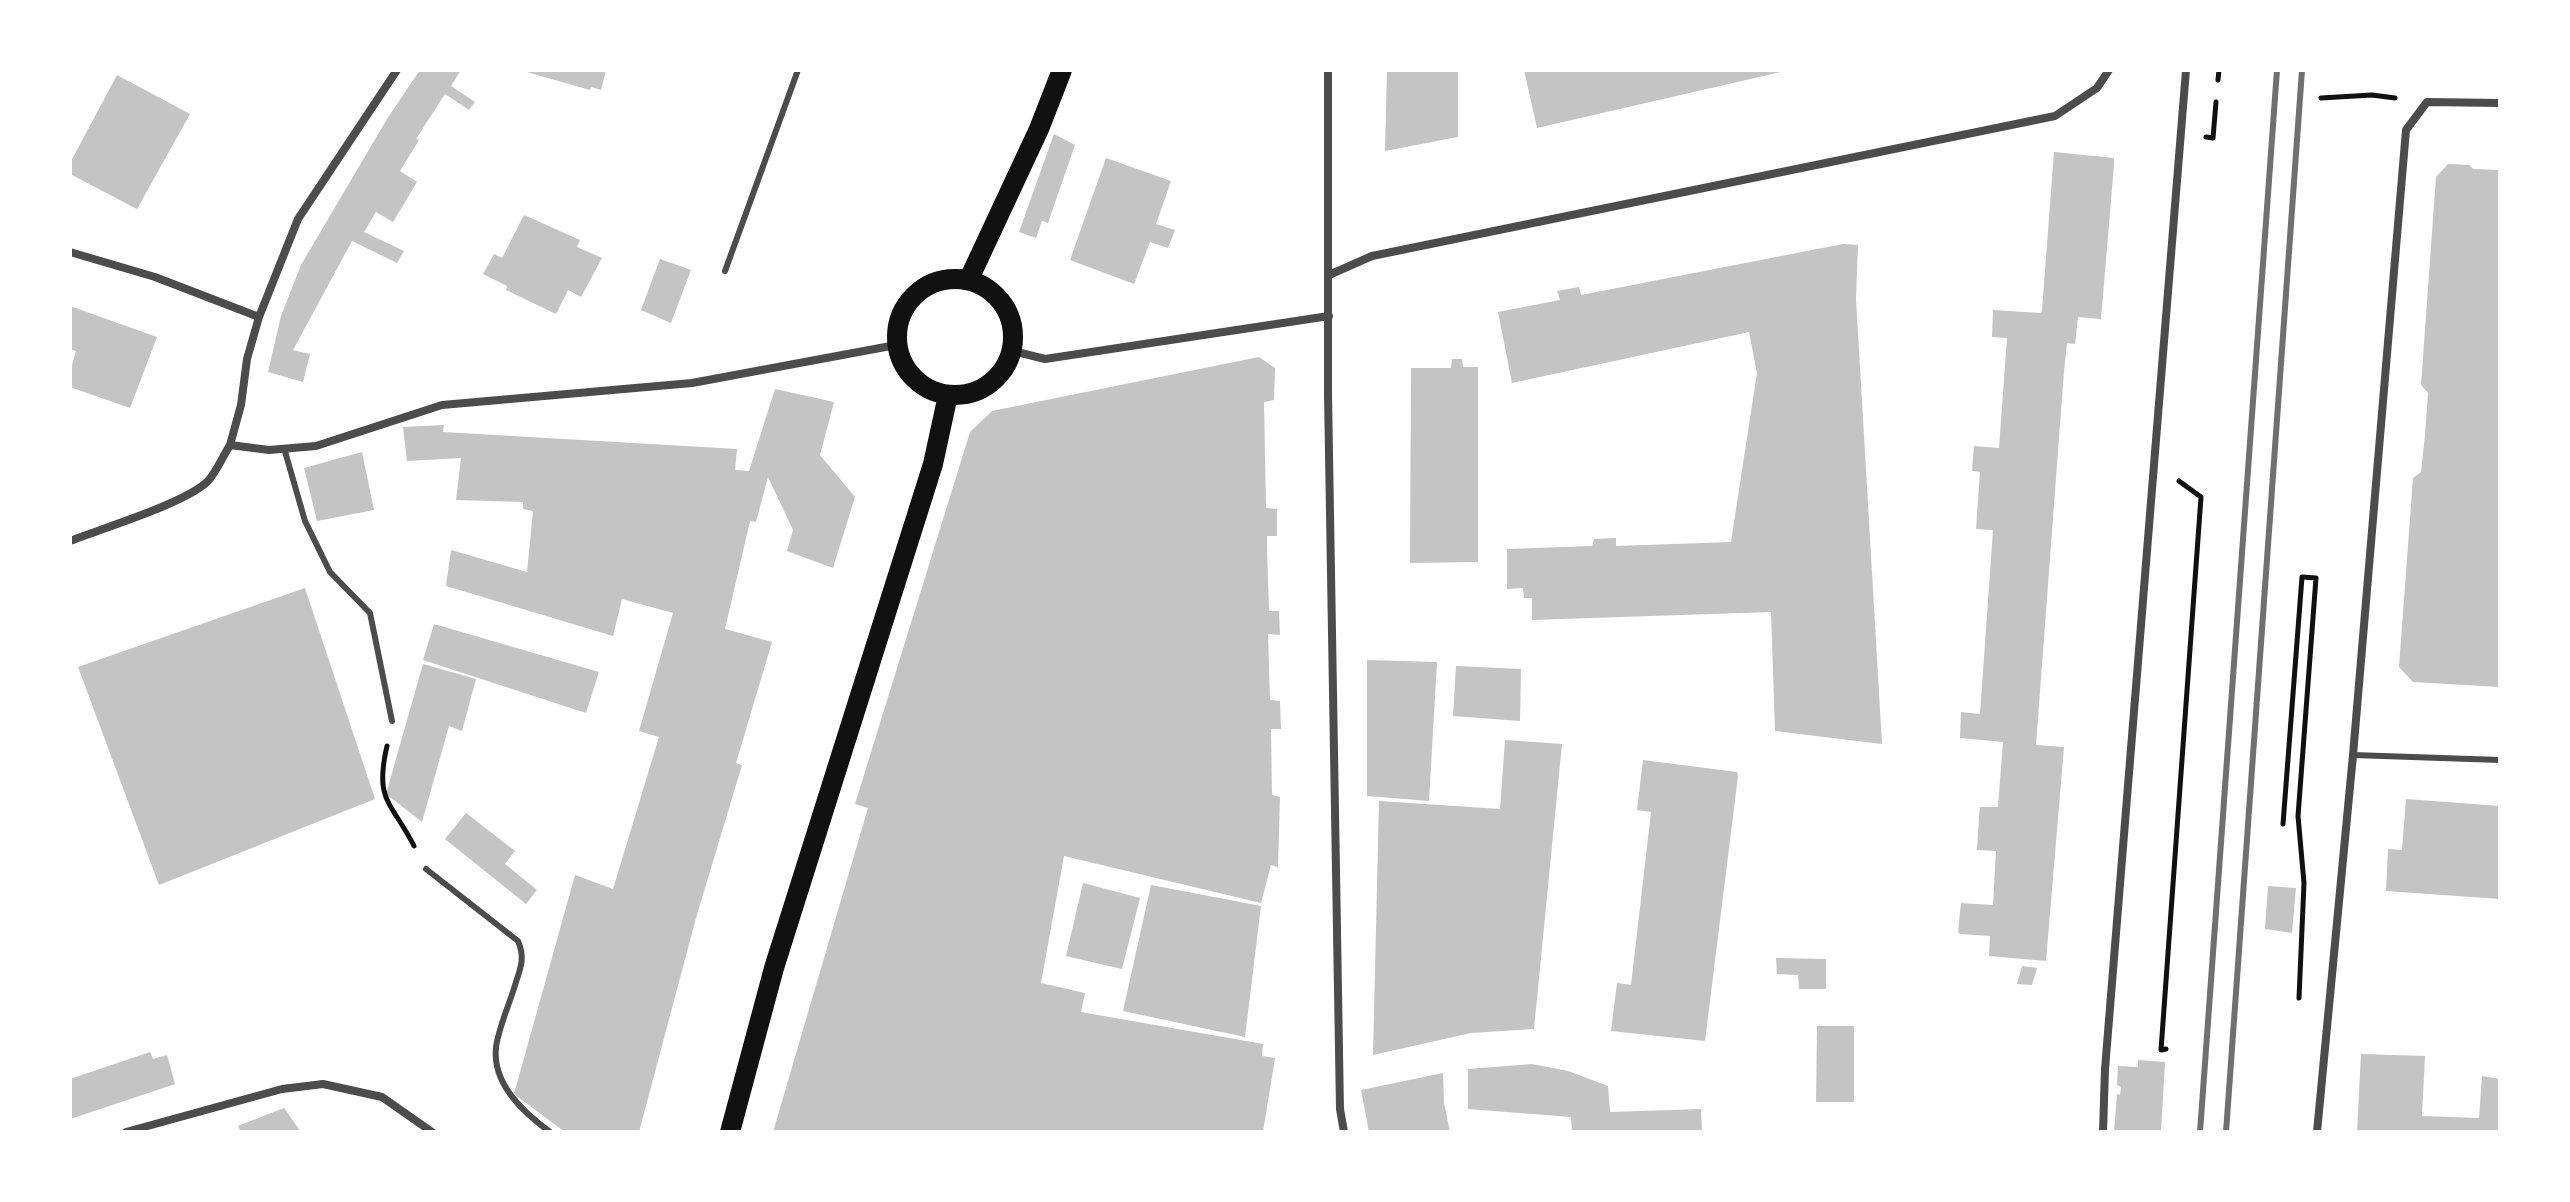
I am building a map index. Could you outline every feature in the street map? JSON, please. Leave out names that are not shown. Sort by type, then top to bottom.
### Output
[{"type":"main road","points":[[969,279],[1039,129],[1062,70]]},
{"type":"main road","points":[[969,279],[996,293],[1012,320],[1013,351],[1000,377],[976,392],[948,395],[924,387],[905,369],[896,345],[899,316],[915,293],[940,280],[969,279]]},
{"type":"main road","points":[[730,1132],[774,968],[933,464],[948,395]]},
{"type":"street","points":[[70,541],[173,502],[208,482],[230,445],[241,405],[247,359],[259,317],[298,219],[397,70]]},
{"type":"street","points":[[1328,70],[1328,410],[1339,1077],[1344,1132]]},
{"type":"street","points":[[1329,275],[1372,256],[2055,116],[2097,88],[2109,70]]},
{"type":"street","points":[[2103,1132],[2105,1069],[2186,70]]},
{"type":"street","points":[[2317,1132],[2353,755],[2406,130],[2427,102],[2500,103]]},
{"type":"street","points":[[70,252],[155,277],[259,317]]},
{"type":"street","points":[[1013,351],[1045,359],[1329,316]]},
{"type":"street","points":[[230,445],[269,450],[316,446],[442,405],[692,383],[896,345]]},
{"type":"street","points":[[126,1132],[282,1089],[323,1084],[382,1097],[432,1132]]},
{"type":"lane","points":[[725,271],[798,70]]},
{"type":"lane","points":[[284,448],[305,521],[330,572],[370,613],[392,721]]},
{"type":"lane","points":[[2353,755],[2500,760]]},
{"type":"lane","points":[[426,869],[518,941],[523,959],[496,1048],[499,1073],[511,1097],[550,1132]]},
{"type":"path","points":[[2218,80],[2219,70]]},
{"type":"path","points":[[2321,98],[2372,95],[2427,102]]},
{"type":"path","points":[[2213,138],[2216,102]]},
{"type":"path","points":[[2154,464],[2201,497],[2161,1050],[2166,1049]]},
{"type":"path","points":[[2283,824],[2302,577],[2316,578],[2298,816],[2304,883],[2298,1007]]},
{"type":"path","points":[[392,721],[382,791],[426,869]]},
{"type":"building","points":[[420,70],[461,70],[451,86],[475,102],[469,110],[445,94],[400,171],[417,182],[393,222],[376,212],[364,232],[404,251],[397,263],[352,241],[293,350],[310,354],[303,382],[268,372],[281,316],[301,265],[387,119]]},
{"type":"building","points":[[520,70],[606,70],[601,90],[591,87],[590,90]]},
{"type":"building","points":[[1387,70],[1458,70],[1458,137],[1385,151]]},
{"type":"building","points":[[1524,70],[1785,70],[1785,71],[1537,128]]},
{"type":"building","points":[[117,75],[190,114],[137,209],[70,174],[70,163]]},
{"type":"building","points":[[1054,134],[1075,145],[1048,223],[1042,221],[1036,238],[1019,232]]},
{"type":"building","points":[[2054,152],[2114,158],[2114,165],[2101,319],[2078,317],[2075,344],[2067,343],[2064,371],[2036,745],[2064,747],[2046,961],[1989,956],[1990,936],[1958,932],[1961,903],[1993,905],[1996,851],[1977,850],[1979,817],[1980,807],[1998,807],[2003,742],[1960,738],[1961,712],[1980,714],[1993,530],[1976,529],[1980,472],[1972,471],[1974,446],[1999,448],[2007,338],[1992,337],[1993,310],[2041,313],[2042,310]]},
{"type":"building","points":[[1106,158],[1171,181],[1156,224],[1175,230],[1168,248],[1150,242],[1134,284],[1070,260]]},
{"type":"building","points":[[2448,164],[2500,170],[2500,687],[2413,682],[2399,667],[2413,478],[2421,472],[2425,435],[2428,393],[2421,385],[2436,177]]},
{"type":"building","points":[[524,215],[580,240],[577,247],[602,258],[581,297],[568,290],[556,314],[506,290],[507,286],[483,274],[494,254],[502,258]]},
{"type":"building","points":[[1843,244],[1858,245],[1856,299],[1882,744],[1775,731],[1771,612],[1532,620],[1532,598],[1524,598],[1523,588],[1507,589],[1507,549],[1592,546],[1594,539],[1616,538],[1616,546],[1731,542],[1757,373],[1749,332],[1512,383],[1498,312],[1560,300],[1557,291],[1579,287],[1581,295]]},
{"type":"building","points":[[660,259],[691,270],[671,323],[641,310]]},
{"type":"building","points":[[70,306],[157,337],[130,408],[70,387],[70,372],[76,351],[70,349]]},
{"type":"building","points":[[1259,357],[1275,368],[1274,400],[1264,402],[1266,508],[1277,509],[1277,536],[1267,536],[1267,548],[1269,611],[1279,611],[1280,635],[1268,634],[1270,700],[1280,701],[1281,729],[1271,729],[1272,795],[1280,797],[1278,867],[1271,865],[1261,903],[1064,856],[1041,983],[1085,993],[1081,1012],[1263,1044],[1262,1056],[1275,1058],[1263,1132],[773,1132],[868,808],[855,804],[970,432],[992,411]]},
{"type":"building","points":[[1452,359],[1462,359],[1463,367],[1478,367],[1478,562],[1410,563],[1411,368],[1451,368]]},
{"type":"building","points":[[775,389],[834,402],[820,455],[855,497],[833,568],[787,551],[793,530],[768,477],[756,522],[750,521],[725,629],[772,642],[736,763],[742,765],[696,918],[639,1132],[565,1132],[514,1094],[575,875],[613,889],[659,737],[639,731],[673,613],[622,599],[613,636],[446,586],[451,550],[527,572],[533,511],[523,509],[523,502],[456,500],[461,458],[407,461],[403,427],[444,425],[443,432],[737,449],[735,470],[749,471]]},
{"type":"building","points":[[362,452],[374,510],[317,521],[304,468]]},
{"type":"building","points":[[305,588],[375,799],[159,885],[78,667]]},
{"type":"building","points":[[434,624],[599,672],[586,713],[423,660]]},
{"type":"building","points":[[1367,660],[1437,662],[1429,801],[1367,796]]},
{"type":"building","points":[[423,664],[476,679],[462,731],[449,726],[422,822],[386,794]]},
{"type":"building","points":[[1456,666],[1521,669],[1520,721],[1453,716]]},
{"type":"building","points":[[1505,740],[1562,744],[1534,1029],[1471,1033],[1373,1055],[1379,801],[1500,809]]},
{"type":"building","points":[[1643,760],[1737,772],[1738,776],[1705,1041],[1611,1031],[1617,983],[1631,985],[1651,812],[1637,810]]},
{"type":"building","points":[[2406,799],[2500,806],[2500,899],[2386,891],[2388,849],[2402,850]]},
{"type":"building","points":[[466,813],[515,851],[505,864],[537,890],[526,904],[445,839]]},
{"type":"building","points":[[1083,883],[1140,898],[1122,969],[1066,956]]},
{"type":"building","points":[[1151,885],[1261,906],[1245,1037],[1123,1011]]},
{"type":"building","points":[[2268,886],[2296,888],[2292,933],[2265,929]]},
{"type":"building","points":[[1776,958],[1826,959],[1826,989],[1799,989],[1798,975],[1777,974]]},
{"type":"building","points":[[2022,966],[2037,968],[2032,985],[2017,984]]},
{"type":"building","points":[[1817,1026],[1854,1026],[1854,1102],[1816,1102]]},
{"type":"building","points":[[150,1052],[153,1059],[167,1055],[175,1084],[70,1119],[70,1079]]},
{"type":"building","points":[[2361,1054],[2425,1056],[2422,1116],[2479,1118],[2482,1076],[2500,1079],[2500,1132],[2357,1132]]},
{"type":"building","points":[[2138,1060],[2165,1062],[2161,1132],[2114,1132],[2117,1094],[2120,1095],[2121,1087],[2117,1085],[2118,1066],[2138,1067]]},
{"type":"building","points":[[1532,1064],[1568,1071],[1608,1086],[1610,1112],[1701,1109],[1702,1132],[1572,1132],[1571,1117],[1468,1109],[1468,1069]]},
{"type":"building","points":[[1443,1073],[1444,1103],[1450,1132],[1369,1132],[1361,1090]]},
{"type":"building","points":[[284,1108],[301,1132],[241,1132],[238,1126]]},
{"type":"railway","points":[[2200,1132],[2277,70]]},
{"type":"railway","points":[[2226,1132],[2302,70]]}]
